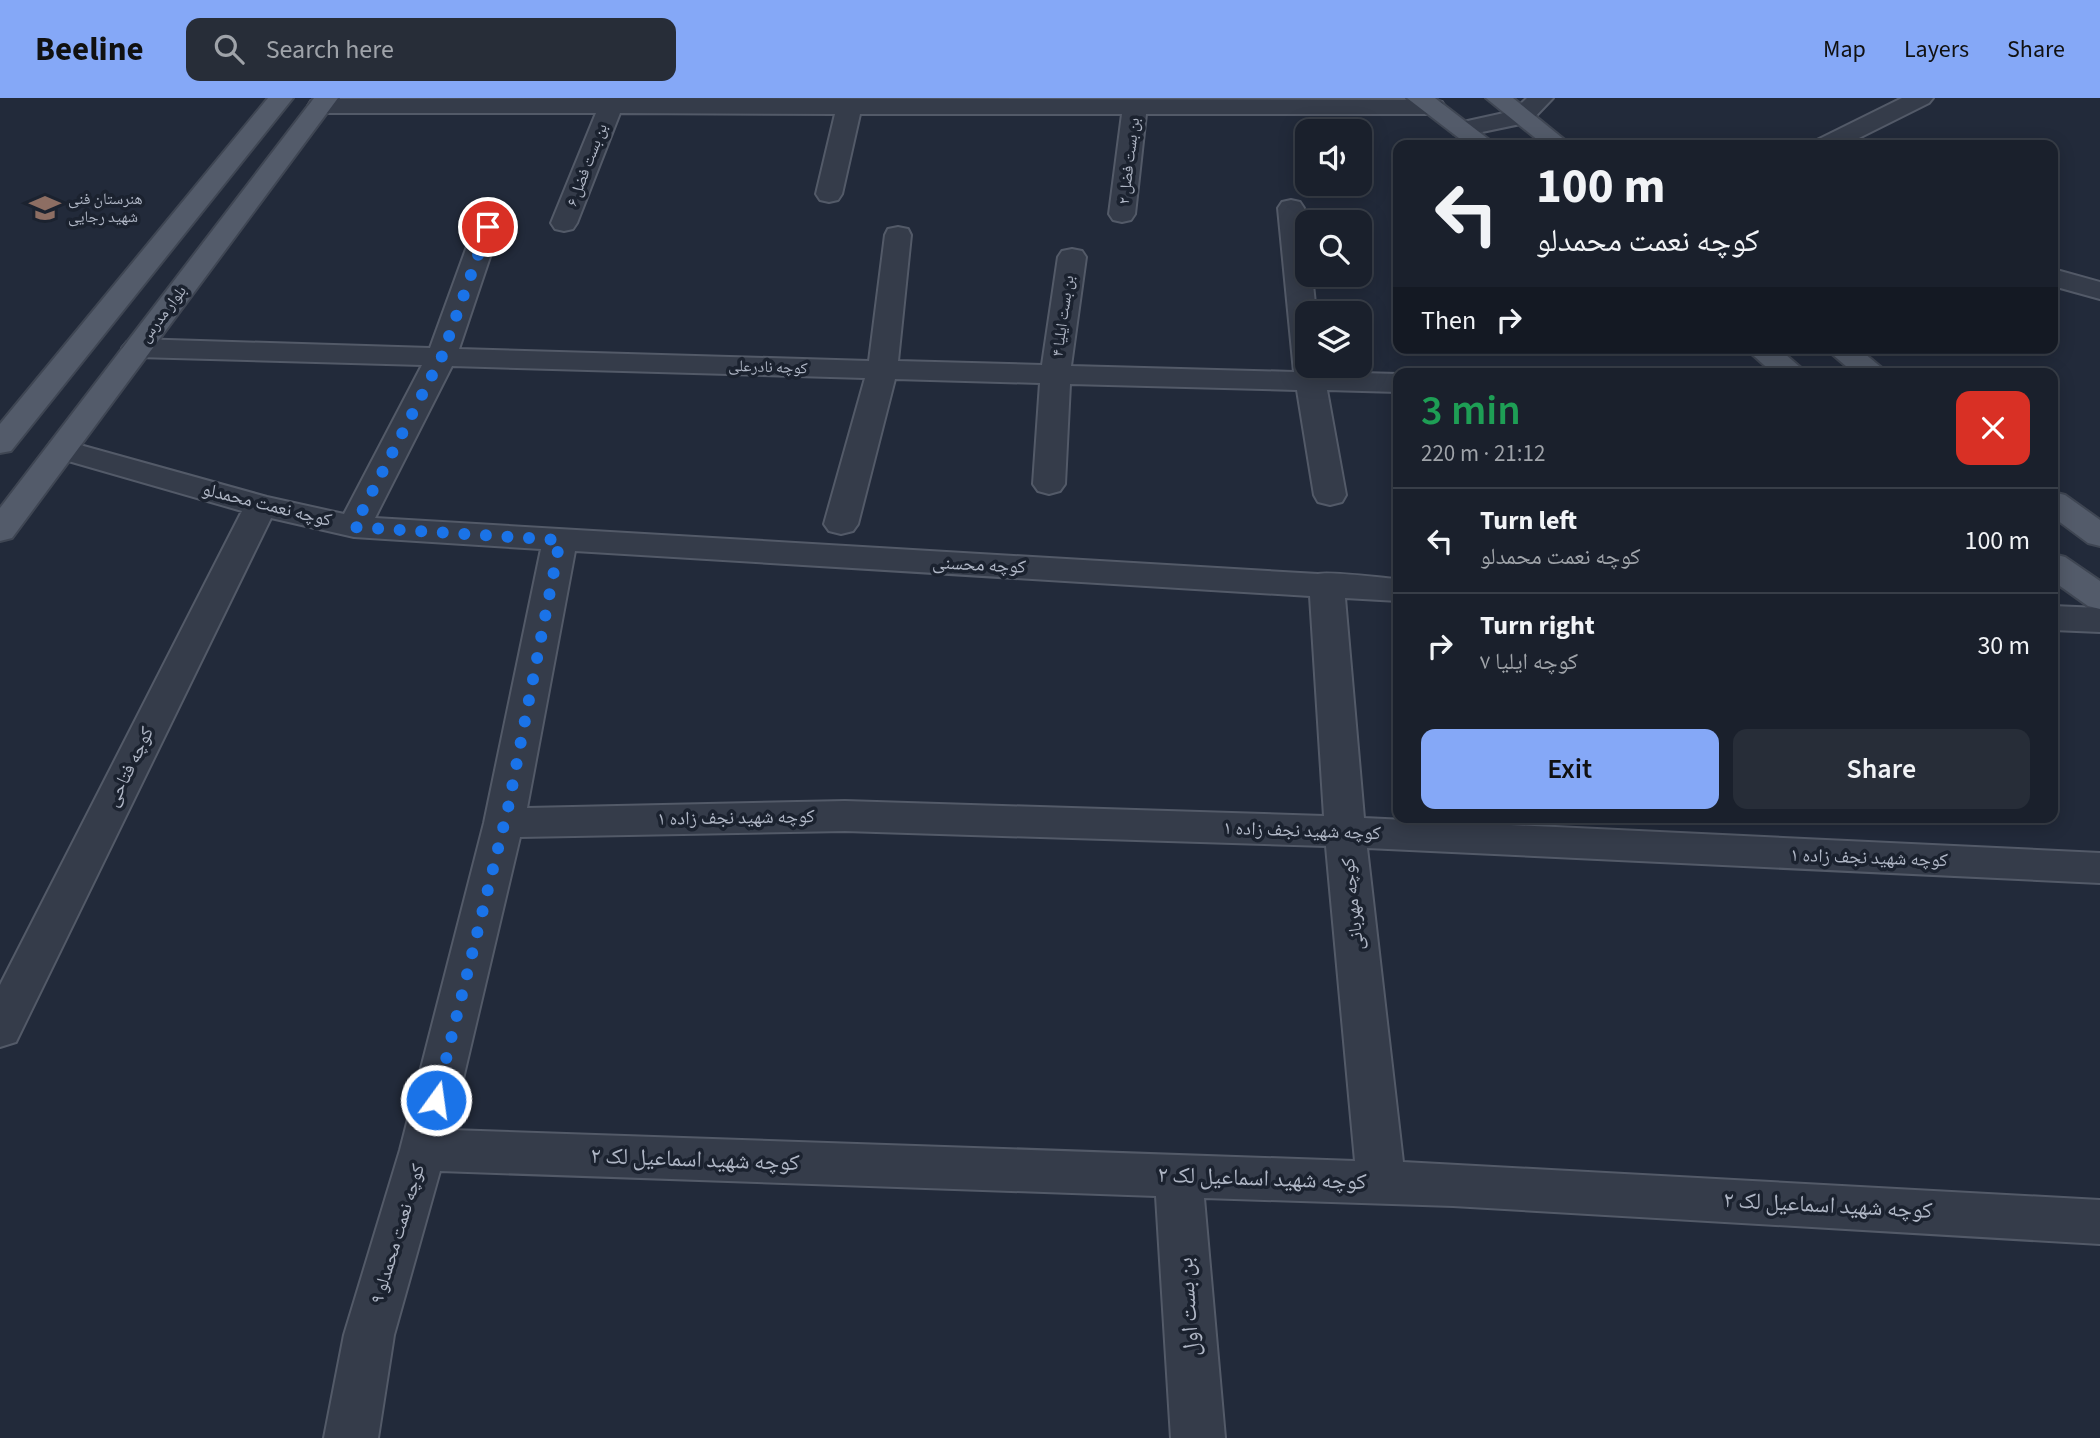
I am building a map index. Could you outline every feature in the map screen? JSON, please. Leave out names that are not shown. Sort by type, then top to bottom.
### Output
[{"type":"main road","points":[[0,444],[281,98]]},
{"type":"main road","points":[[1498,98],[1552,140]]},
{"type":"main road","name":"بلوار مدرس","points":[[0,531],[323,102]]},
{"type":"main road","points":[[1426,103],[1477,140]]},
{"type":"main road","points":[[1767,354],[1785,368]]},
{"type":"main road","points":[[1847,354],[1866,368]]},
{"type":"main road","points":[[2058,506],[2100,536]]},
{"type":"main road","points":[[2058,569],[2100,598]]},
{"type":"street","points":[[1463,130],[1521,117],[1541,98]]},
{"type":"street","points":[[1836,140],[1921,98]]},
{"type":"street","points":[[323,102],[1105,102],[1135,107],[1426,103]]},
{"type":"street","name":"۶ بن بست فضل","points":[[564,223],[612,102]]},
{"type":"street","points":[[830,194],[849,102]]},
{"type":"street","name":"۲ بن بست فضل","points":[[1122,214],[1135,107]]},
{"type":"street","points":[[1291,208],[1301,301]]},
{"type":"street","points":[[354,527],[442,356],[488,227]]},
{"type":"street","points":[[841,524],[882,372],[898,235]]},
{"type":"street","name":"۴ بن بست ایلیا","points":[[1049,484],[1055,376],[1072,257]]},
{"type":"street","points":[[2058,277],[2097,288]]},
{"type":"street","name":"کوچه نادرعلی","points":[[137,348],[1055,376],[1295,369]]},
{"type":"street","points":[[1310,378],[1330,495]]},
{"type":"street","name":"کوچه نادرعلی","points":[[1366,378],[1393,382]]},
{"type":"street","name":"کوچه نعمت محمدلو","points":[[62,449],[261,506],[354,527],[560,540]]},
{"type":"street","name":"کوچه فتاحی","points":[[0,1029],[261,506]]},
{"type":"street","name":"کوچه محسنی","points":[[560,540],[852,559],[1326,583],[1393,590]]},
{"type":"street","name":"کوچه نعمت محمدلو ۹","points":[[351,1438],[369,1335],[423,1150],[504,823],[560,540]]},
{"type":"street","name":"کوچه مهربانی","points":[[1326,583],[1345,832],[1381,1182]]},
{"type":"street","points":[[2058,618],[2100,620]]},
{"type":"street","name":"کوچه شهید نجف زاده ۱","points":[[504,823],[845,816],[1345,832],[2100,868]]},
{"type":"street","name":"کوچه شهید اسماعیل لک ۲","points":[[423,1150],[1381,1182],[2100,1222]]},
{"type":"street","name":"بن بست اول","points":[[1178,1175],[1198,1438]]},
{"type":"place","name":"هنرستان فنی شهید رجایی","points":[[45,208]]},
{"type":"route","points":[[436,1100],[508,808],[560,540],[354,527],[442,356],[488,227]]}]
